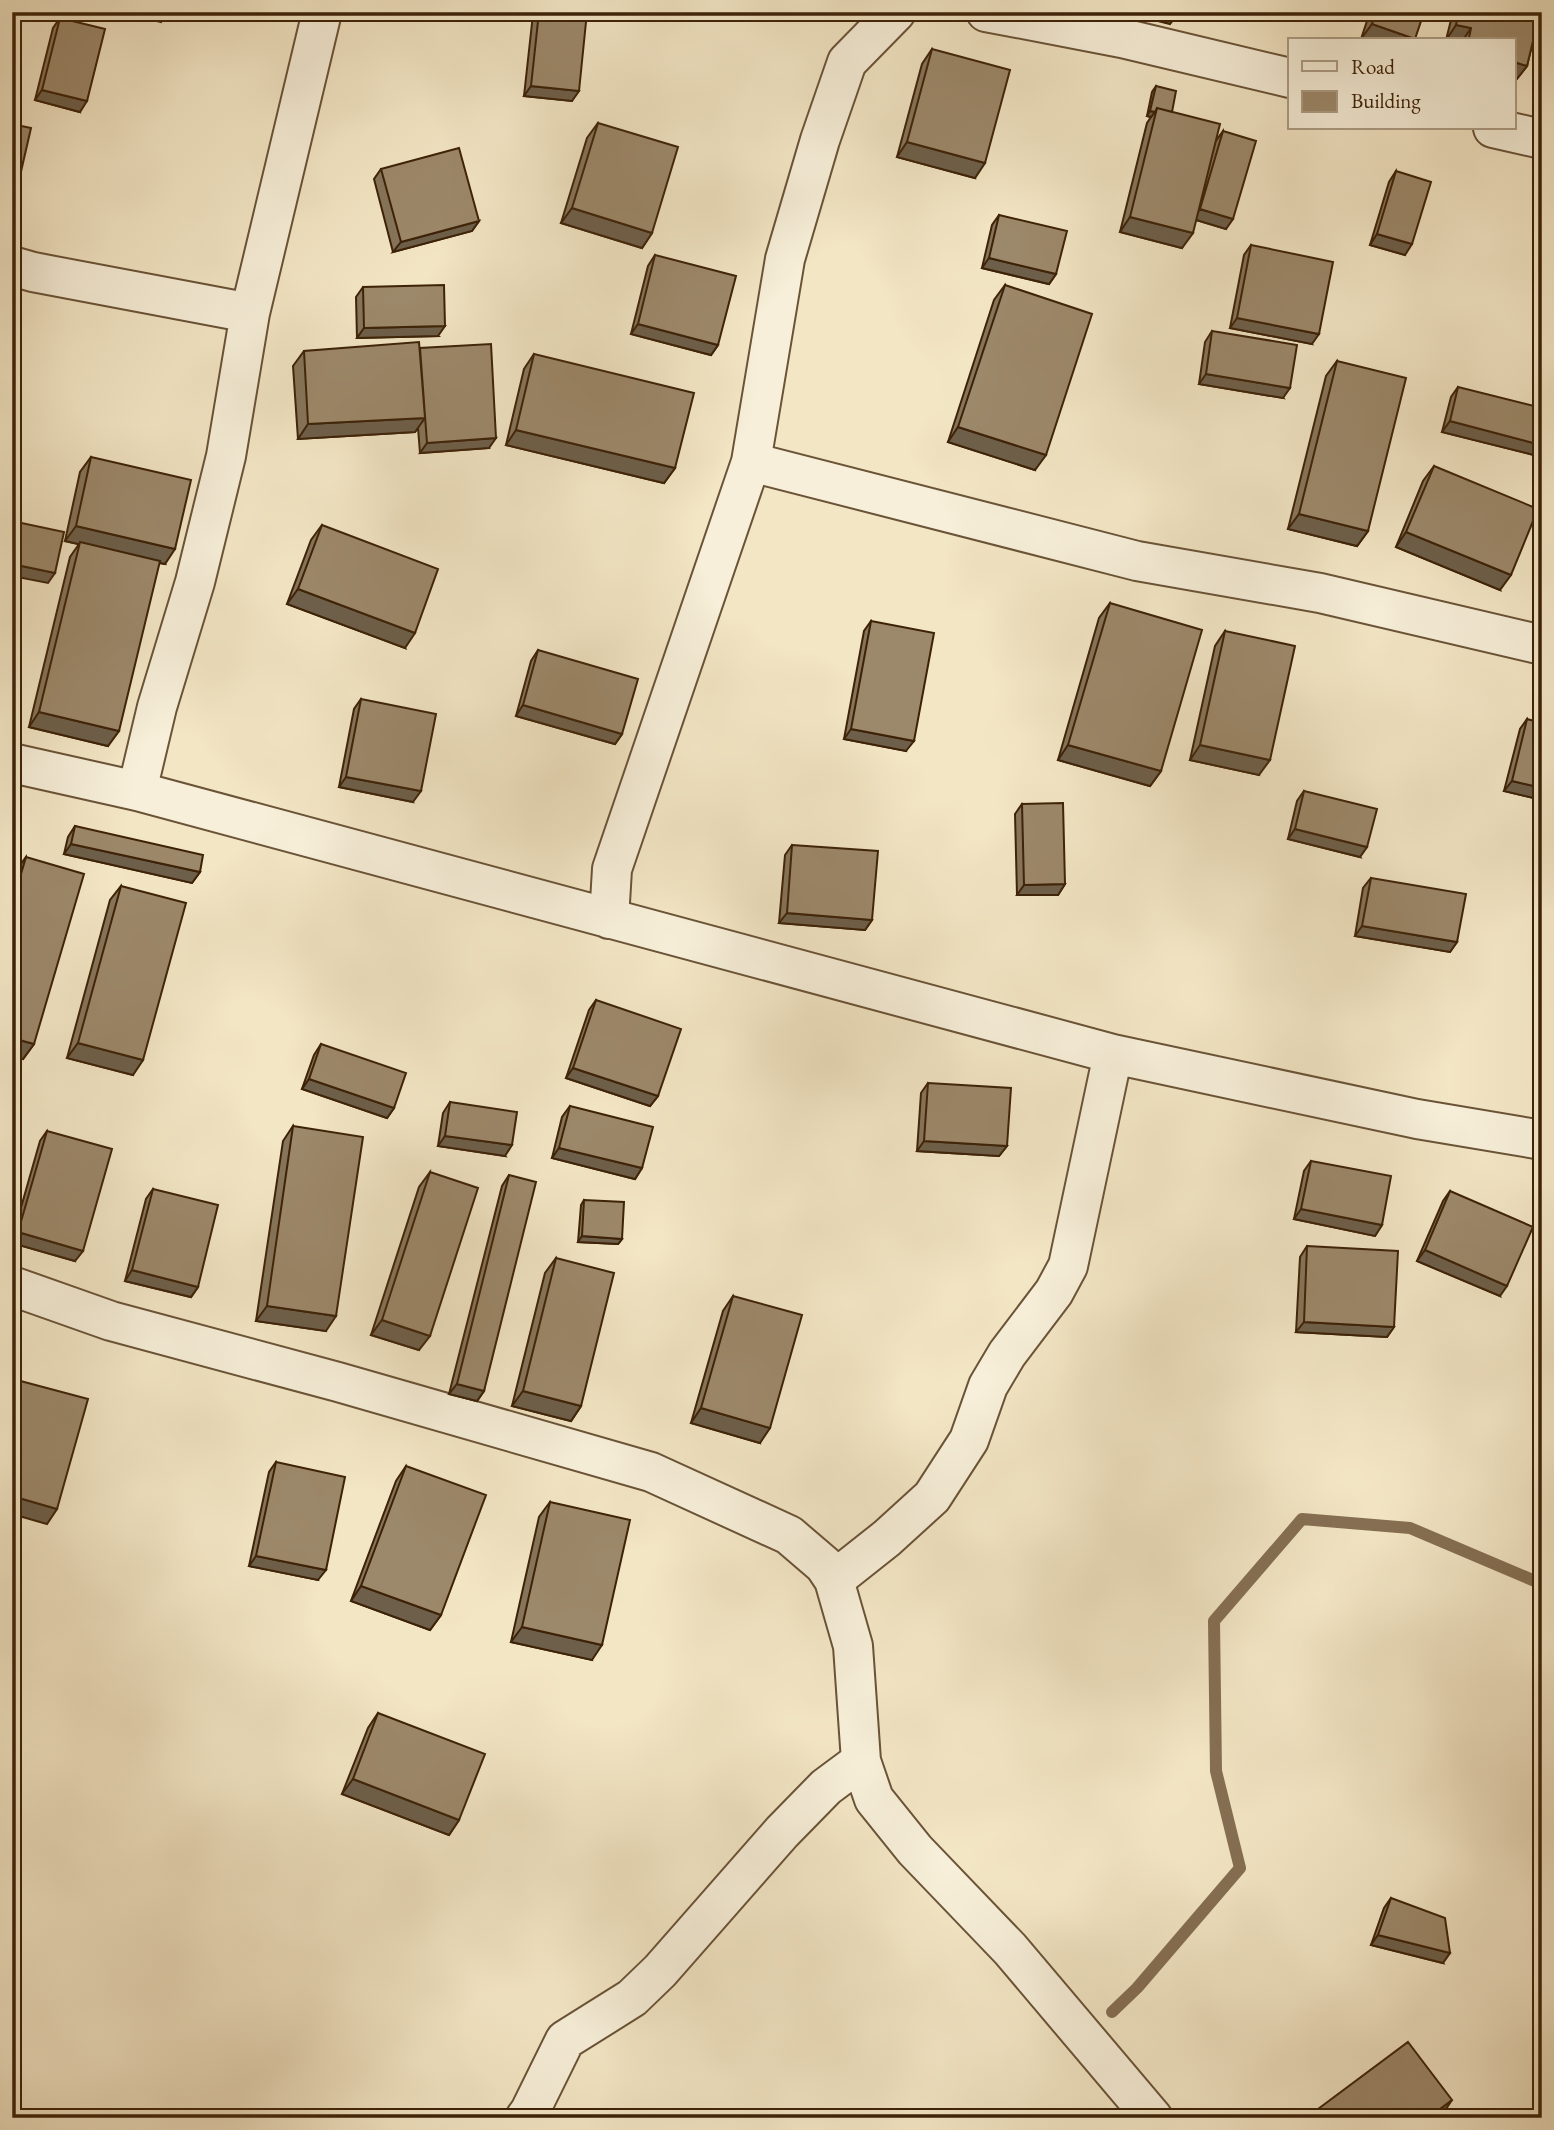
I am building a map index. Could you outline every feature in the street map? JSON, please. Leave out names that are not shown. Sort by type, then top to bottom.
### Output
[{"type":"street","points":[[136,792],[157,707],[195,582],[226,456],[250,313],[322,12]]},
{"type":"street","points":[[609,919],[612,869],[673,697],[751,462],[785,259],[820,140],[847,62],[896,12]]},
{"type":"street","points":[[986,12],[1122,38],[1288,78]]},
{"type":"street","points":[[1512,130],[1540,133]]},
{"type":"street","points":[[12,266],[250,313]]},
{"type":"street","points":[[751,462],[1137,561],[1320,593],[1542,645]]},
{"type":"street","points":[[12,763],[136,792],[1113,1054],[1404,1116],[1542,1140]]},
{"type":"street","points":[[834,1580],[887,1538],[932,1497],[969,1440],[988,1386],[1007,1354],[1054,1292],[1068,1266],[1113,1054]]},
{"type":"street","points":[[12,1286],[111,1321],[338,1382],[651,1472],[789,1535],[824,1565],[834,1580],[853,1646],[861,1761],[874,1799],[915,1850],[1010,1949],[1153,2118]]},
{"type":"street","points":[[525,2118],[565,2040],[632,1998],[660,1971],[782,1832],[826,1787],[861,1761]]},
{"type":"building","points":[[539,12],[587,12],[579,91],[531,86]]},
{"type":"building","points":[[1376,12],[1424,12],[1415,38],[1372,24]]},
{"type":"building","points":[[1459,12],[1540,12],[1527,66],[1516,63],[1516,38],[1469,38],[1471,28],[1456,25]]},
{"type":"building","points":[[60,18],[105,29],[87,101],[42,90]]},
{"type":"building","points":[[932,49],[1010,70],[985,163],[907,142]]},
{"type":"building","points":[[1156,86],[1176,91],[1172,112],[1157,108],[1155,112],[1150,111]]},
{"type":"building","points":[[1157,108],[1220,124],[1193,233],[1130,217]]},
{"type":"building","points":[[598,123],[678,147],[652,233],[572,208]]},
{"type":"building","points":[[12,124],[31,128],[17,189],[12,188]]},
{"type":"building","points":[[1223,131],[1256,141],[1233,219],[1200,209]]},
{"type":"building","points":[[459,148],[479,221],[401,242],[381,169]]},
{"type":"building","points":[[1396,171],[1431,182],[1412,244],[1377,234]]},
{"type":"building","points":[[999,215],[1067,231],[1056,274],[989,258]]},
{"type":"building","points":[[1251,245],[1333,262],[1319,334],[1237,318]]},
{"type":"building","points":[[655,255],[736,276],[718,345],[638,324]]},
{"type":"building","points":[[444,285],[445,326],[364,328],[363,287]]},
{"type":"building","points":[[1005,285],[1092,314],[1046,455],[958,427]]},
{"type":"building","points":[[1212,331],[1297,345],[1290,388],[1206,374]]},
{"type":"building","points":[[419,342],[425,418],[308,424],[304,351]]},
{"type":"building","points":[[491,344],[496,438],[427,443],[420,348]]},
{"type":"building","points":[[534,354],[694,393],[675,468],[516,430]]},
{"type":"building","points":[[1337,361],[1406,378],[1368,531],[1299,514]]},
{"type":"building","points":[[1458,387],[1542,408],[1541,445],[1450,421]]},
{"type":"building","points":[[91,457],[191,480],[175,549],[76,526]]},
{"type":"building","points":[[1434,466],[1538,509],[1511,575],[1406,532]]},
{"type":"building","points":[[12,521],[64,532],[55,573],[12,564]]},
{"type":"building","points":[[322,525],[438,569],[415,633],[298,589]]},
{"type":"building","points":[[80,542],[160,561],[119,731],[39,712]]},
{"type":"building","points":[[1110,603],[1202,630],[1161,771],[1068,745]]},
{"type":"building","points":[[871,621],[934,633],[914,741],[851,729]]},
{"type":"building","points":[[1225,631],[1295,646],[1270,760],[1200,745]]},
{"type":"building","points":[[538,650],[638,679],[622,734],[523,705]]},
{"type":"building","points":[[361,699],[436,714],[421,791],[346,777]]},
{"type":"building","points":[[1527,719],[1542,723],[1542,788],[1512,781]]},
{"type":"building","points":[[1304,791],[1377,809],[1367,847],[1295,829]]},
{"type":"building","points":[[1063,803],[1065,884],[1024,885],[1022,804]]},
{"type":"building","points":[[75,826],[203,855],[200,872],[71,844]]},
{"type":"building","points":[[792,845],[878,851],[872,920],[787,913]]},
{"type":"building","points":[[26,857],[84,874],[34,1044],[12,1038],[12,904]]},
{"type":"building","points":[[1371,878],[1466,894],[1457,942],[1362,926]]},
{"type":"building","points":[[121,886],[186,903],[143,1060],[78,1043]]},
{"type":"building","points":[[596,1000],[681,1029],[658,1096],[573,1068]]},
{"type":"building","points":[[321,1044],[406,1073],[394,1108],[309,1079]]},
{"type":"building","points":[[928,1083],[1011,1088],[1007,1146],[924,1141]]},
{"type":"building","points":[[450,1102],[517,1112],[512,1145],[445,1136]]},
{"type":"building","points":[[570,1106],[653,1127],[642,1168],[559,1148]]},
{"type":"building","points":[[293,1126],[363,1137],[336,1316],[267,1306]]},
{"type":"building","points":[[47,1131],[112,1149],[83,1251],[18,1232]]},
{"type":"building","points":[[1311,1161],[1391,1176],[1382,1225],[1301,1209]]},
{"type":"building","points":[[430,1172],[478,1188],[430,1336],[382,1320]]},
{"type":"building","points":[[509,1175],[536,1182],[484,1391],[457,1384]]},
{"type":"building","points":[[153,1189],[218,1205],[198,1287],[132,1270]]},
{"type":"building","points":[[1450,1191],[1533,1227],[1507,1286],[1425,1250]]},
{"type":"building","points":[[584,1200],[624,1202],[622,1239],[582,1236]]},
{"type":"building","points":[[1307,1246],[1398,1251],[1394,1327],[1304,1322]]},
{"type":"building","points":[[556,1258],[614,1273],[581,1406],[523,1391]]},
{"type":"building","points":[[733,1296],[802,1315],[770,1428],[701,1408]]},
{"type":"building","points":[[13,1379],[88,1399],[57,1509],[12,1496]]},
{"type":"building","points":[[276,1462],[345,1477],[326,1570],[256,1556]]},
{"type":"building","points":[[406,1466],[486,1495],[441,1615],[361,1586]]},
{"type":"building","points":[[550,1502],[630,1520],[602,1645],[522,1627]]},
{"type":"building","points":[[378,1713],[485,1754],[459,1820],[353,1779]]},
{"type":"building","points":[[1391,1898],[1445,1918],[1450,1953],[1378,1935]]},
{"type":"building","points":[[1408,2042],[1452,2100],[1428,2118],[1306,2118]]},
{"type":"waterway","points":[[1112,2012],[1137,1988],[1240,1868],[1216,1771],[1214,1621],[1302,1519],[1410,1528],[1542,1584]]}]
